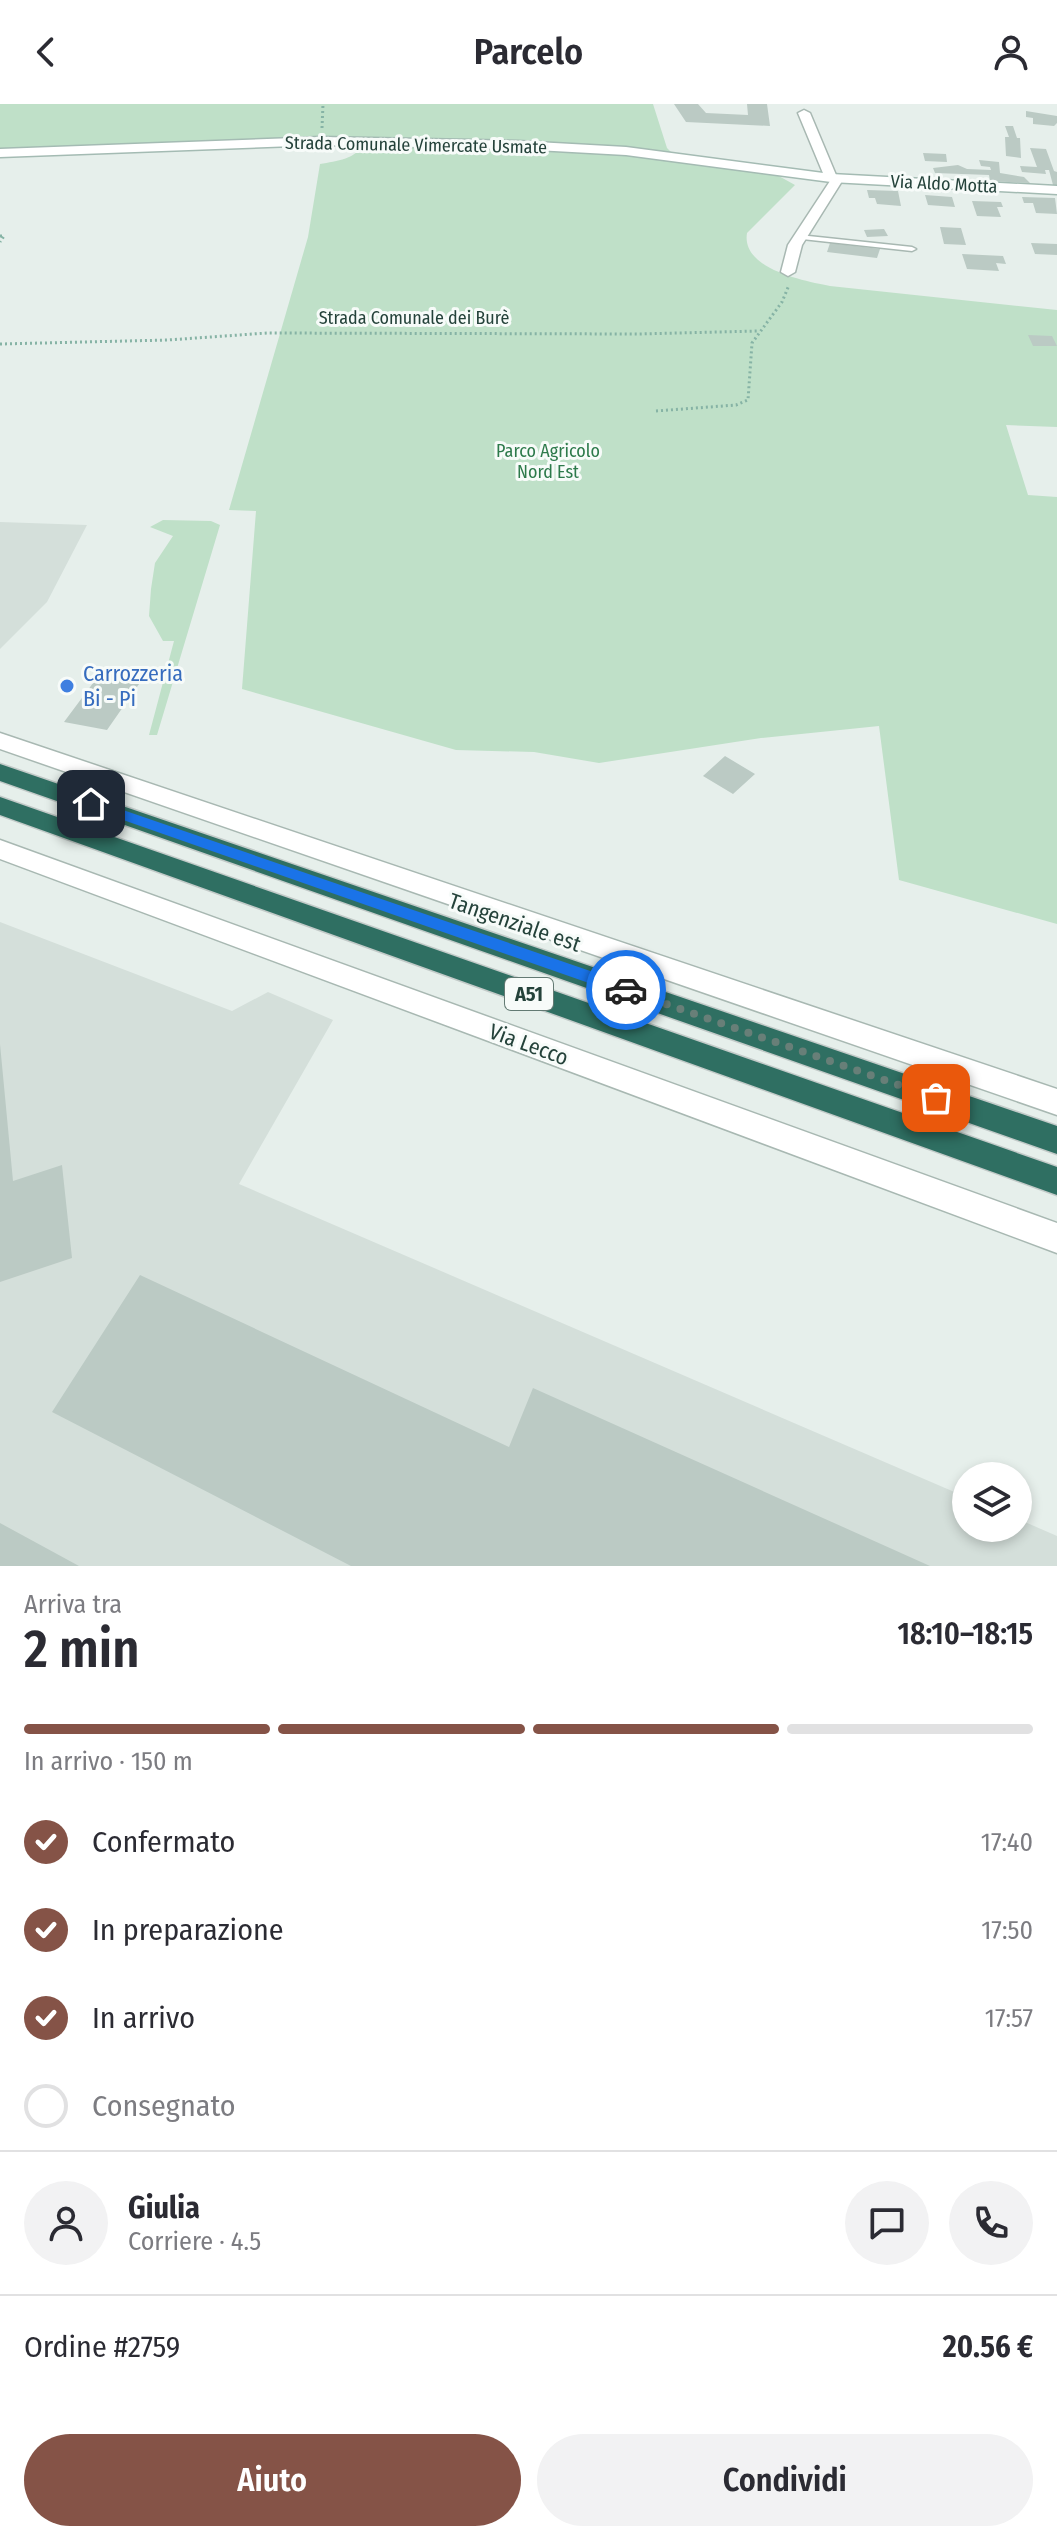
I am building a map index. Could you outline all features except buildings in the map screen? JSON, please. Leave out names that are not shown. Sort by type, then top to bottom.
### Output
[{"type":"highway","name":"Tangenziale est","points":[[0,772],[1057,1140]]},
{"type":"highway","name":"A51","points":[[0,806],[1057,1181]]},
{"type":"street","points":[[788,272],[795,245],[835,178],[804,113]]},
{"type":"street","name":"Strada Comunale Vimercate Usmate","points":[[0,153],[321,141],[518,145],[626,151],[835,178]]},
{"type":"street","name":"Via Aldo Motta","points":[[835,178],[1057,190]]},
{"type":"street","points":[[0,741],[1057,1102]]},
{"type":"street","name":"Via Lecco","points":[[0,849],[1057,1238]]},
{"type":"lane","points":[[802,237],[912,249]]},
{"type":"path","points":[[0,236],[4,236],[0,242]]},
{"type":"path","points":[[656,411],[736,405],[748,400],[749,358],[759,331],[785,299],[789,287],[788,272]]},
{"type":"path","name":"Strada Comunale dei Burè","points":[[0,344],[168,340],[267,333],[638,334],[759,331]]},
{"type":"shaded area","points":[[0,522],[87,525],[47,602],[0,649]]},
{"type":"shaded area","points":[[0,922],[232,1011],[268,992],[333,1020],[239,1184],[952,1491],[952,1542],[1032,1542],[1032,1525],[1057,1536],[1057,1566],[0,1566]]},
{"type":"green space","name":"Parco Agricolo Nord Est","points":[[0,104],[653,104],[667,148],[674,155],[777,175],[795,185],[747,233],[748,245],[754,256],[776,271],[830,286],[1057,310],[1057,427],[1006,425],[1028,495],[1057,497],[1057,924],[899,880],[879,726],[761,738],[599,763],[534,752],[456,750],[242,689],[256,511],[229,510],[308,237],[320,164],[351,156],[365,143],[0,151]]},
{"type":"green space","points":[[163,520],[211,521],[220,525],[157,735],[149,735],[174,641],[163,641],[149,616],[155,563],[173,536],[150,527]]},
{"type":"way so far","points":[[626,990],[936,1098]]},
{"type":"place","name":"Carrozzeria Bi - Pi","points":[[67,686]]},
{"type":"route","points":[[91,804],[626,990]]}]
